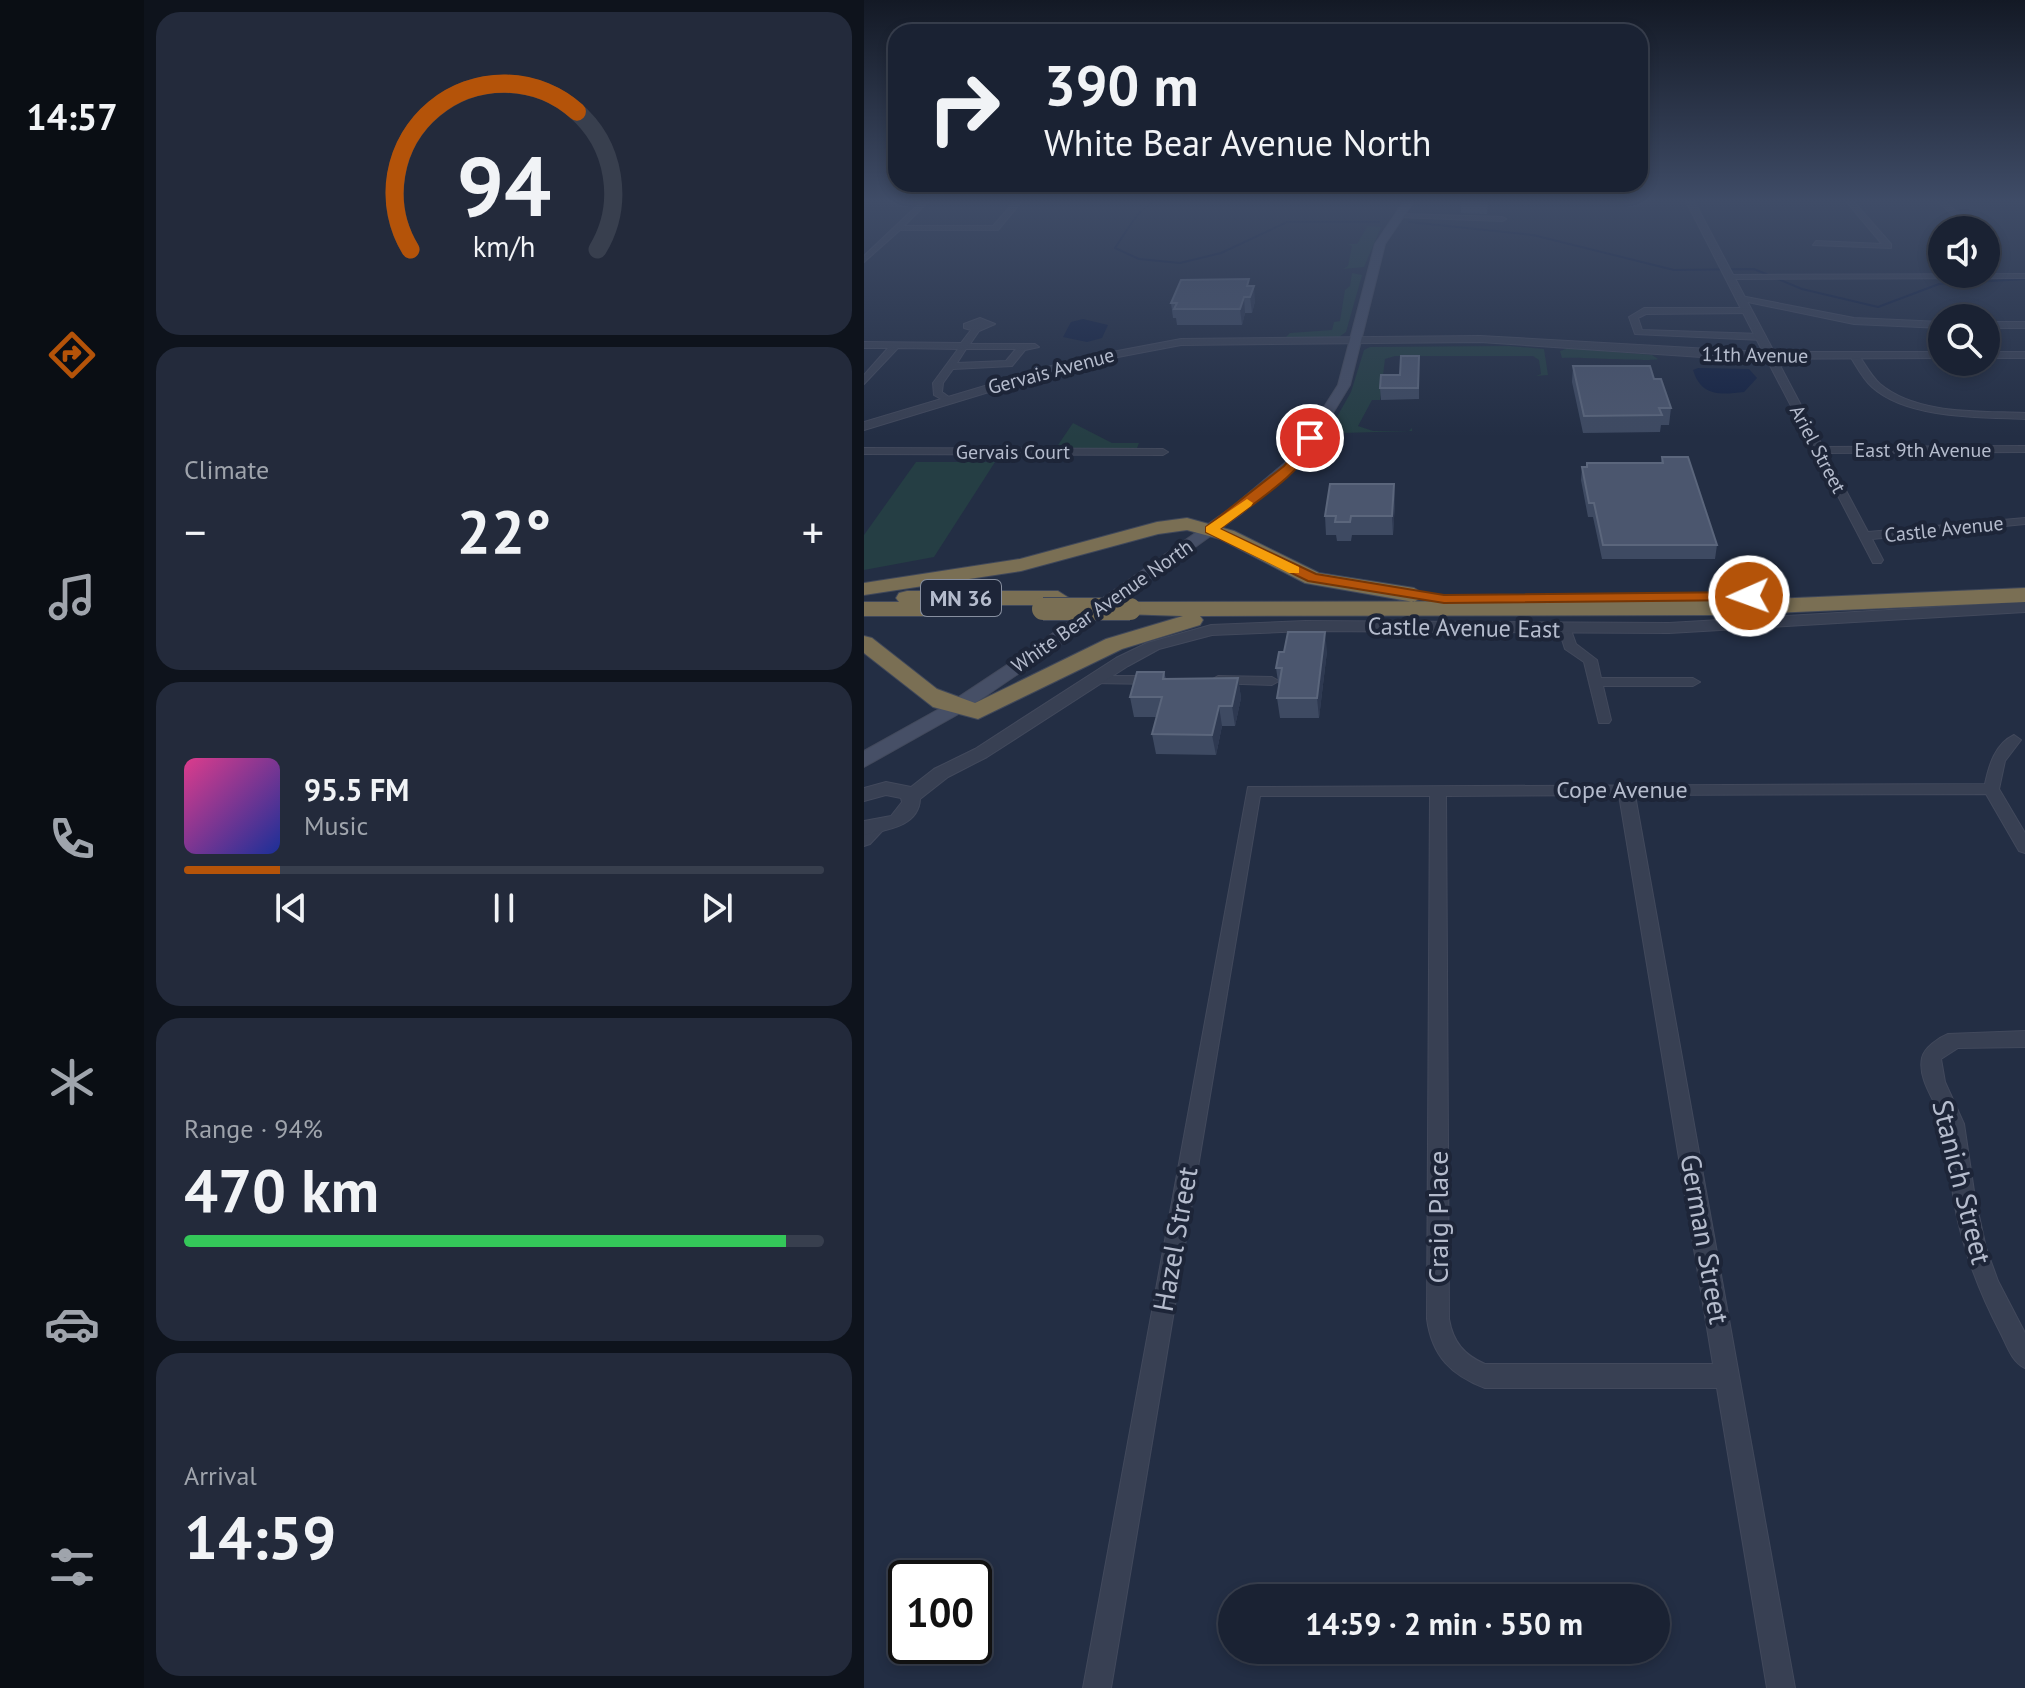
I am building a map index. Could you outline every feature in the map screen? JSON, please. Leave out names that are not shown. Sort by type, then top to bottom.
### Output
[{"type":"highway","points":[[864,589],[1021,565],[1157,528],[1203,527],[1313,578],[1444,599]]},
{"type":"highway","name":"MN 36","points":[[864,609],[1051,604],[1728,597],[2025,577]]},
{"type":"highway","name":"MN 36","points":[[1137,604],[1316,609],[1786,607],[2025,595]]},
{"type":"highway","name":"MN 36","points":[[864,598],[1051,604]]},
{"type":"highway","points":[[864,643],[883,654],[947,705],[978,711],[1114,644],[1174,624],[1231,614],[1316,609]]},
{"type":"main road","name":"White Bear Avenue North","points":[[864,760],[1288,468],[1307,449],[1310,438],[1339,395],[1371,280]]},
{"type":"main road","name":"White Bear Avenue North","points":[[864,744],[947,705]]},
{"type":"street","name":"Ariel Street","points":[[1731,280],[1877,560]]},
{"type":"street","points":[[1741,298],[1868,323],[1928,325]]},
{"type":"street","points":[[1748,311],[1644,311],[1633,317],[1638,332],[1762,337]]},
{"type":"street","points":[[2000,325],[2025,325]]},
{"type":"street","name":"Gervais Avenue","points":[[948,400],[936,388],[976,329]]},
{"type":"street","name":"11th Avenue","points":[[1356,342],[1569,345],[1770,356],[1928,355]]},
{"type":"street","name":"Gervais Avenue","points":[[864,426],[1079,361],[1154,346],[1356,342]]},
{"type":"street","name":"Gervais Avenue","points":[[864,345],[1035,347]]},
{"type":"street","points":[[864,381],[894,347]]},
{"type":"street","name":"Gervais Avenue","points":[[951,366],[1009,364],[1022,347]]},
{"type":"street","points":[[2000,355],[2025,355]]},
{"type":"street","points":[[1855,356],[1870,380],[1883,391],[1926,408],[2025,416]]},
{"type":"street","name":"East 9th Avenue","points":[[1820,450],[2025,449]]},
{"type":"street","name":"Gervais Court","points":[[864,451],[1163,452]]},
{"type":"street","name":"Castle Avenue","points":[[1863,536],[2025,521]]},
{"type":"street","name":"Castle Avenue East","points":[[905,793],[981,753],[1153,646],[1221,629],[1305,626],[1565,630],[1794,623],[2025,607]]},
{"type":"street","points":[[1565,630],[1570,646],[1590,660],[1604,720]]},
{"type":"street","points":[[1096,680],[1166,680]]},
{"type":"street","points":[[1196,680],[1272,681]]},
{"type":"street","points":[[1595,682],[1693,682]]},
{"type":"street","points":[[2014,740],[1998,760],[1991,789],[2025,847]]},
{"type":"street","points":[[864,795],[882,789],[905,793],[910,810],[904,816],[868,832]]},
{"type":"street","name":"Cope Avenue","points":[[1253,791],[1991,789]]},
{"type":"street","name":"German Street","points":[[1626,790],[1781,1688]]},
{"type":"street","name":"Hazel Street","points":[[1097,1688],[1253,791]]},
{"type":"street","name":"Craig Place","points":[[1438,791],[1438,1319],[1443,1342],[1460,1364],[1485,1376],[1729,1376]]},
{"type":"street","name":"Stanich Street","points":[[2025,1039],[1958,1040],[1936,1049],[1930,1069],[1957,1137],[1965,1209],[1974,1244],[1987,1282],[2025,1356]]},
{"type":"green space","points":[[1351,280],[1361,280],[1346,332],[1339,337],[1286,337],[1290,333],[1332,330],[1334,322],[1340,321],[1345,290]]},
{"type":"green space","points":[[1509,346],[1544,349],[1548,375],[1536,376],[1541,374],[1539,360],[1533,356],[1395,356],[1385,359],[1380,400],[1372,400],[1358,426],[1373,431],[1409,431],[1412,428],[1412,431],[1341,433],[1330,429],[1351,392],[1364,350],[1370,347]]},
{"type":"green space","points":[[1569,348],[1652,355],[1658,359],[1562,358],[1560,351]]},
{"type":"green space","points":[[1073,423],[1112,443],[1139,443],[1137,448],[1056,448]]},
{"type":"green space","points":[[973,455],[986,455],[983,462],[995,462],[934,557],[864,570],[864,535],[916,462],[969,462]]},
{"type":"water","points":[[1083,319],[1108,325],[1102,338],[1087,342],[1063,337],[1071,322]]},
{"type":"water","points":[[1749,369],[1757,378],[1744,392],[1712,392],[1696,379],[1693,370]]},
{"type":"building","points":[[1181,280],[1249,280],[1247,286],[1254,286],[1250,297],[1244,297],[1240,309],[1174,309],[1177,303],[1171,303]]},
{"type":"building","points":[[1401,356],[1419,356],[1418,388],[1380,388],[1381,375],[1400,375]]},
{"type":"building","points":[[1573,366],[1650,366],[1654,379],[1661,379],[1671,408],[1659,408],[1662,415],[1584,416]]},
{"type":"building","points":[[1662,457],[1688,457],[1717,545],[1603,545],[1594,503],[1589,503],[1582,467],[1587,467],[1587,463],[1663,463]]},
{"type":"building","points":[[1330,484],[1394,484],[1392,516],[1351,516],[1350,522],[1335,522],[1336,516],[1325,516]]},
{"type":"building","points":[[1288,632],[1325,632],[1317,698],[1277,698],[1282,668],[1276,668],[1279,652],[1284,652]]},
{"type":"building","points":[[1137,672],[1164,672],[1163,679],[1238,678],[1232,706],[1219,706],[1212,735],[1152,734],[1162,697],[1130,697]]},
{"type":"waterway","points":[[1780,280],[1802,289],[1878,307],[1939,284],[2012,280]]},
{"type":"slow traffic","points":[[1247,503],[1211,529],[1294,570]]},
{"type":"route","points":[[1310,438],[1307,449],[1288,468],[1211,529],[1313,578],[1444,599],[1600,600],[1749,596]]}]
